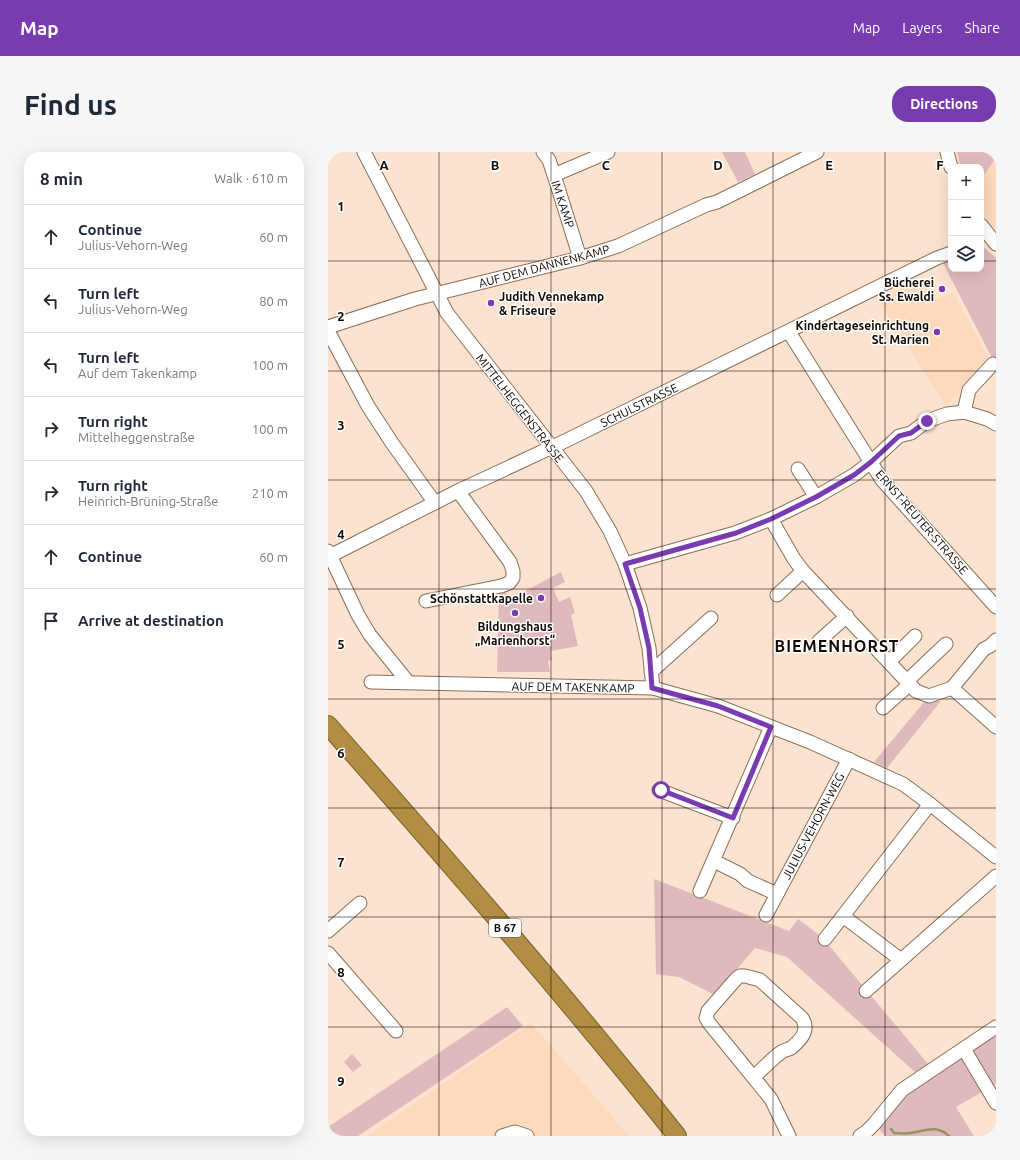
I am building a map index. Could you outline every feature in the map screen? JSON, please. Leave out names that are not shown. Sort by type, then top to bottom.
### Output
[{"type":"highway","name":"B 67","points":[[328,725],[462,878],[608,1051],[677,1136]]},
{"type":"highway","name":"B 67","points":[[328,735],[458,883],[602,1055],[666,1136]]},
{"type":"street","name":"MITTELHEGGENSTRASSE","points":[[364,152],[447,313],[586,491],[610,531],[625,564],[640,608],[649,648],[652,688]]},
{"type":"street","name":"IM KAMP","points":[[544,152],[549,160],[580,258]]},
{"type":"street","points":[[554,175],[608,152]]},
{"type":"street","name":"AUF DEM DANNENKAMP","points":[[328,327],[415,299],[580,258],[618,246],[706,205],[717,202],[817,152]]},
{"type":"street","points":[[947,152],[950,164]]},
{"type":"street","points":[[984,229],[991,239]]},
{"type":"street","name":"SCHULSTRASSE","points":[[329,555],[458,491],[789,332],[937,258],[948,254]]},
{"type":"street","points":[[328,330],[368,406],[392,443],[435,503]]},
{"type":"street","name":"ERNST-REUTER-STRASSE","points":[[789,332],[882,480],[996,607]]},
{"type":"street","points":[[964,412],[969,390],[993,364]]},
{"type":"street","points":[[625,564],[736,533],[771,519],[816,497],[854,475],[871,462],[899,436],[911,433],[927,421],[947,414],[964,412],[988,419],[996,424]]},
{"type":"street","points":[[798,469],[816,497]]},
{"type":"street","points":[[426,601],[500,586],[509,583],[513,578],[513,571],[510,562],[458,491]]},
{"type":"street","points":[[771,519],[794,559],[803,571],[916,691],[929,696],[952,688],[984,649],[996,640]]},
{"type":"street","points":[[329,555],[358,615],[370,635],[408,682]]},
{"type":"street","points":[[777,595],[803,571]]},
{"type":"street","points":[[819,641],[847,616]]},
{"type":"street","points":[[651,672],[711,618]]},
{"type":"street","points":[[889,662],[915,636]]},
{"type":"street","points":[[883,708],[946,644]]},
{"type":"street","name":"AUF DEM TAKENKAMP","points":[[371,682],[652,688],[718,706],[810,742],[902,784],[930,804],[996,857]]},
{"type":"street","points":[[952,688],[996,727]]},
{"type":"street","points":[[700,891],[733,818],[771,727]]},
{"type":"street","name":"JULIUS-VEHORN-WEG","points":[[766,915],[849,759]]},
{"type":"street","points":[[659,790],[733,818]]},
{"type":"street","points":[[825,939],[930,804]]},
{"type":"street","name":"JULIUS-VEHORN-WEG","points":[[714,861],[740,874],[748,881],[777,894]]},
{"type":"street","points":[[866,991],[996,876]]},
{"type":"street","points":[[328,932],[360,903]]},
{"type":"street","points":[[843,916],[901,960]]},
{"type":"street","points":[[328,953],[396,1031]]},
{"type":"street","points":[[754,1077],[781,1052],[791,1048],[804,1034],[806,1023],[760,980],[740,976],[708,1011],[706,1018],[771,1099],[789,1136]]},
{"type":"street","points":[[860,1136],[874,1124],[902,1090],[996,1027]]},
{"type":"street","points":[[964,1049],[996,1103]]},
{"type":"street","points":[[502,1136],[515,1132],[527,1136]]},
{"type":"shaded area","points":[[722,152],[745,152],[755,174],[738,182]]},
{"type":"shaded area","points":[[956,152],[996,152],[996,226],[993,227],[984,215],[984,164],[959,164]]},
{"type":"shaded area","points":[[957,152],[996,152],[996,158],[984,175],[984,164],[960,164]]},
{"type":"shaded area","points":[[984,248],[996,258],[996,357],[993,360],[942,261],[948,260],[948,272],[984,272]]},
{"type":"shaded area","name":"Kindertageseinrichtung St. Marien","points":[[923,279],[934,301],[953,292],[991,363],[946,405],[878,300]]},
{"type":"shaded area","points":[[561,572],[565,582],[553,588],[559,602],[570,597],[575,613],[571,615],[578,646],[551,651],[552,660],[548,661],[550,672],[497,672],[499,592],[505,592],[512,598]]},
{"type":"shaded area","points":[[925,701],[941,701],[887,768],[874,762]]},
{"type":"shaded area","points":[[654,879],[789,931],[798,919],[822,937],[929,1065],[916,1073],[787,957],[755,948],[715,995],[679,977],[656,974]]},
{"type":"shaded area","points":[[507,1007],[523,1026],[358,1136],[328,1136],[328,1127]]},
{"type":"shaded area","points":[[531,1023],[629,1136],[367,1136]]},
{"type":"shaded area","points":[[996,1035],[996,1084],[956,1107],[974,1136],[885,1136],[878,1128],[899,1098]]},
{"type":"shaded area","points":[[352,1054],[362,1065],[353,1072],[344,1062]]},
{"type":"waterway","points":[[891,1129],[894,1133],[910,1133],[935,1129],[940,1130],[949,1136]]},
{"type":"place","name":"Bücherei Ss. Ewaldi","points":[[942,289]]},
{"type":"place","name":"Judith Vennekamp & Friseure","points":[[491,303]]},
{"type":"place","name":"Kindertageseinrichtung St. Marien","points":[[937,332]]},
{"type":"place","name":"Schönstattkapelle","points":[[541,598]]},
{"type":"place","name":"Bildungshaus „Marienhorst“","points":[[515,613]]},
{"type":"district","name":"BIEMENHORST","points":[[837,646]]},
{"type":"route","points":[[661,790],[733,818],[771,727],[718,706],[652,688],[649,648],[640,608],[625,564],[736,533],[771,519],[816,497],[854,475],[871,462],[899,436],[911,433],[927,421]]}]
